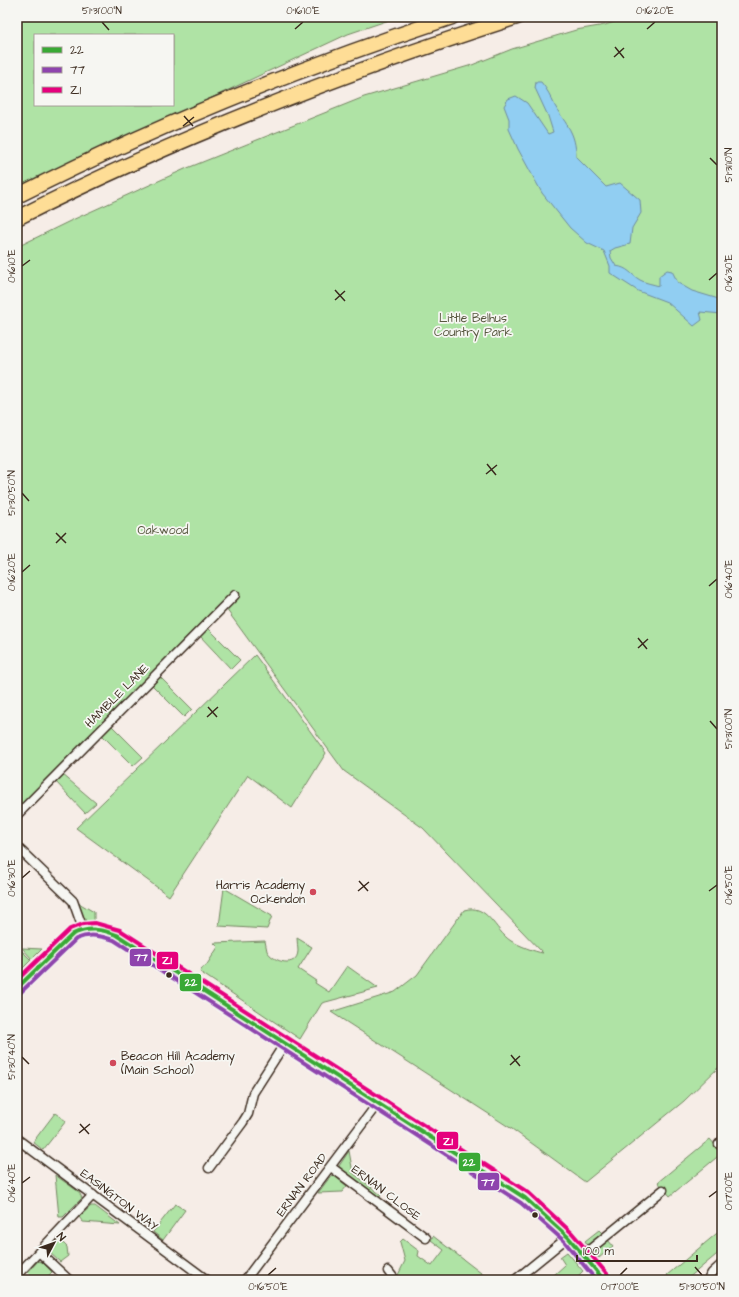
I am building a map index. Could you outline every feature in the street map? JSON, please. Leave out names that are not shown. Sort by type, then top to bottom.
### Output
[{"type":"highway","points":[[17,196],[121,146],[215,106],[323,63],[452,17]]},
{"type":"highway","points":[[17,218],[138,160],[266,106],[416,50],[517,17]]},
{"type":"street","name":"HAMBLE LANE","points":[[17,815],[235,595]]},
{"type":"street","points":[[17,847],[73,901],[83,929]]},
{"type":"street","points":[[17,988],[72,934],[83,929],[102,930],[117,935],[526,1198],[568,1237],[604,1280]]},
{"type":"street","points":[[209,1168],[248,1114],[253,1093],[285,1043]]},
{"type":"street","name":"ERNAN ROAD","points":[[245,1280],[378,1103]]},
{"type":"street","name":"EASINGTON WAY","points":[[17,1138],[207,1280]]},
{"type":"street","name":"ERNAN CLOSE","points":[[331,1167],[426,1238]]},
{"type":"street","points":[[583,1255],[663,1190]]},
{"type":"street","points":[[17,1275],[93,1195]]},
{"type":"street","points":[[515,1280],[568,1237]]},
{"type":"street","points":[[39,1252],[69,1280]]},
{"type":"street","points":[[708,1280],[712,1273],[722,1264]]},
{"type":"street","points":[[388,1271],[395,1280]]},
{"type":"green space","points":[[17,17],[398,17],[348,34],[17,189]]},
{"type":"green space","name":"Little Belhus Country Park","points":[[630,17],[722,17],[722,1064],[684,1101],[585,1182],[512,1129],[331,1012],[395,992],[417,975],[464,910],[479,910],[485,914],[511,941],[543,953],[423,828],[344,771],[221,602],[17,809],[17,247],[70,221],[185,169],[364,97],[472,65],[512,49],[576,30],[605,25]]},
{"type":"green space","points":[[208,628],[240,660],[231,669],[200,636]]},
{"type":"green space","points":[[255,655],[326,753],[292,808],[248,775],[169,896],[76,828]]},
{"type":"green space","points":[[160,677],[192,709],[184,717],[152,685]]},
{"type":"green space","points":[[110,724],[143,757],[133,766],[101,734]]},
{"type":"green space","points":[[62,774],[96,803],[85,813],[55,781]]},
{"type":"green space","points":[[224,888],[272,916],[267,929],[219,926]]},
{"type":"green space","points":[[77,902],[94,912],[94,922],[84,923]]},
{"type":"green space","points":[[297,938],[312,947],[298,969],[329,992],[347,966],[378,988],[322,1003],[300,1039],[200,972],[203,967],[206,966],[218,947],[214,943],[265,941],[267,951],[270,955],[279,961],[289,962],[297,957]]},
{"type":"green space","points":[[17,946],[31,960],[22,969],[17,964]]},
{"type":"green space","points":[[22,948],[42,949],[32,959]]},
{"type":"green space","points":[[55,1113],[66,1121],[43,1150],[33,1142]]},
{"type":"green space","points":[[710,1139],[722,1153],[670,1196],[658,1182]]},
{"type":"green space","points":[[349,1151],[353,1173],[381,1195],[378,1200],[337,1169]]},
{"type":"green space","points":[[55,1175],[79,1192],[82,1198],[63,1217],[59,1217]]},
{"type":"green space","points":[[333,1175],[347,1186],[342,1192],[318,1193],[330,1177]]},
{"type":"green space","points":[[175,1204],[185,1210],[163,1240],[153,1232]]},
{"type":"green space","points":[[91,1206],[95,1206],[120,1225],[83,1222],[79,1217]]},
{"type":"green space","points":[[722,1229],[722,1250],[686,1280],[670,1280],[667,1275]]},
{"type":"green space","points":[[599,1230],[604,1235],[589,1247],[585,1241]]},
{"type":"green space","points":[[433,1236],[490,1280],[397,1280],[396,1279],[405,1261],[400,1242],[403,1239],[419,1251],[418,1256],[432,1266],[444,1250],[431,1240]]},
{"type":"green space","points":[[59,1239],[67,1247],[68,1256],[60,1262],[50,1253],[51,1249]]},
{"type":"green space","points":[[608,1240],[613,1246],[599,1258],[594,1252]]},
{"type":"green space","points":[[567,1252],[583,1271],[574,1280],[551,1280],[554,1275],[565,1265],[560,1257]]},
{"type":"green space","points":[[38,1261],[42,1262],[52,1272],[44,1280],[36,1280],[28,1272]]},
{"type":"water","points":[[536,82],[541,82],[545,87],[570,129],[576,148],[576,157],[606,187],[620,183],[640,200],[641,213],[632,228],[630,244],[610,251],[611,258],[616,266],[627,270],[642,281],[659,286],[659,276],[667,270],[672,271],[678,283],[692,291],[722,300],[722,314],[700,312],[702,320],[694,326],[667,302],[638,291],[610,273],[610,266],[604,251],[587,243],[570,228],[542,193],[509,129],[509,119],[504,106],[508,99],[516,96],[527,103],[548,134],[553,132],[548,116],[535,88]]},
{"type":"transit line","name":"Z1","points":[[17,980],[70,929],[83,924],[95,923],[120,930],[529,1193],[572,1233],[609,1276]]},
{"type":"transit line","name":"22","points":[[17,988],[73,934],[84,930],[95,930],[106,931],[117,935],[525,1198],[568,1237],[604,1280]]},
{"type":"transit line","name":"77","points":[[21,992],[76,939],[86,936],[100,936],[114,940],[521,1203],[564,1241],[596,1280]]},
{"type":"place","name":"Harris Academy Ockendon","points":[[313,892]]},
{"type":"place","name":"Beacon Hill Academy (Main School)","points":[[113,1063]]},
{"type":"park label","name":"Oakwood","points":[[163,530]]}]
